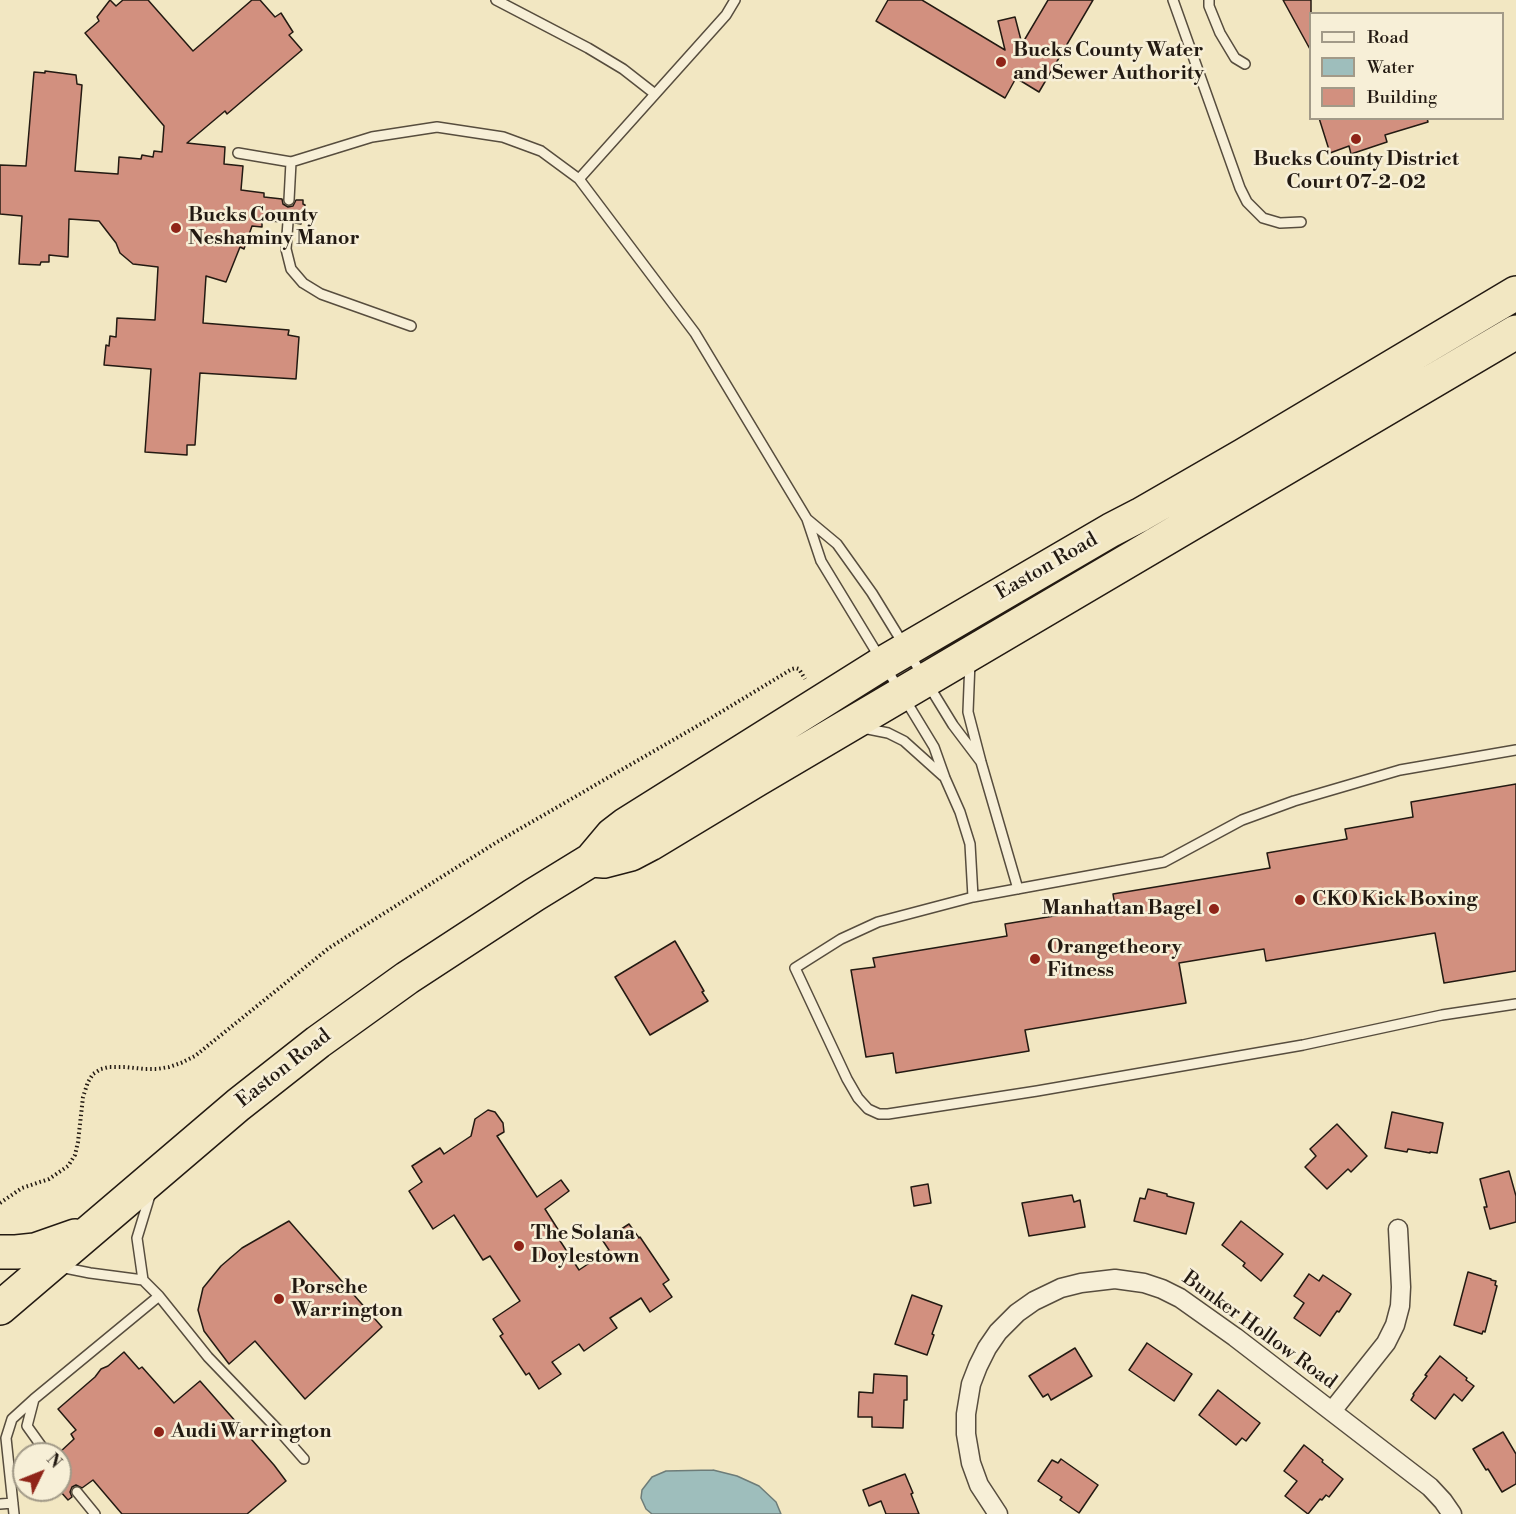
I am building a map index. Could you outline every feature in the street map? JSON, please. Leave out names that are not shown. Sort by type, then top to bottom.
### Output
[{"type":"highway","name":"Easton Road","points":[[0,1308],[238,1105],[318,1042],[407,978],[591,860],[625,825],[895,656],[1244,455],[1516,293]]},
{"type":"highway","name":"Easton Road","points":[[591,860],[604,861],[631,854],[650,844],[1516,332]]},
{"type":"highway","points":[[0,1252],[35,1250],[94,1228]]},
{"type":"street","points":[[1332,1411],[1386,1342],[1395,1325],[1400,1306],[1401,1287],[1398,1229]]},
{"type":"street","name":"Bunker Hollow Road","points":[[998,1514],[979,1485],[971,1463],[966,1434],[966,1414],[971,1384],[978,1366],[998,1332],[1017,1313],[1034,1301],[1061,1288],[1115,1279],[1162,1288],[1180,1298],[1430,1487],[1452,1514]]},
{"type":"lane","points":[[496,0],[588,48],[615,64],[655,94]]},
{"type":"lane","points":[[579,179],[726,15],[735,0]]},
{"type":"lane","points":[[1173,0],[1247,202],[1263,218],[1280,223],[1301,222]]},
{"type":"lane","points":[[1209,0],[1209,6],[1220,33],[1235,58],[1245,64]]},
{"type":"lane","points":[[237,153],[291,162],[372,137],[437,127],[512,140],[541,151],[579,179],[695,333],[807,519],[821,561],[895,656],[914,687],[970,844],[973,897]]},
{"type":"lane","points":[[289,200],[291,162]]},
{"type":"lane","points":[[288,222],[286,249],[291,269],[303,283],[321,294],[411,326]]},
{"type":"lane","points":[[807,519],[837,544],[872,592],[895,656],[914,687],[953,725],[981,762]]},
{"type":"lane","points":[[970,654],[968,712],[1018,889]]},
{"type":"lane","points":[[836,733],[868,729],[888,733],[904,741],[945,778]]},
{"type":"lane","points":[[1516,750],[1400,770],[1294,801],[1242,820],[1164,862],[973,897],[878,922],[842,939],[795,968],[847,1079],[858,1098],[868,1109],[879,1114],[894,1114],[1049,1089],[1516,1004]]},
{"type":"lane","points":[[156,1175],[137,1238],[143,1280],[159,1296],[208,1357],[304,1459]]},
{"type":"lane","points":[[52,1265],[90,1274],[143,1280]]},
{"type":"lane","points":[[14,1514],[6,1438],[12,1419],[159,1296]]},
{"type":"lane","points":[[34,1399],[27,1426],[38,1442]]},
{"type":"lane","points":[[77,1492],[95,1514]]},
{"type":"lane","points":[[0,1504],[13,1503]]},
{"type":"path","points":[[0,1203],[21,1188],[49,1179],[68,1166],[75,1155],[83,1097],[93,1074],[109,1067],[164,1068],[195,1056],[329,948],[487,848],[792,669],[799,669],[805,679]]},
{"type":"water","points":[[713,1470],[737,1476],[759,1486],[776,1502],[781,1514],[652,1514],[646,1509],[641,1498],[642,1490],[652,1477],[666,1471]]},
{"type":"building","name":"Bucks County Neshaminy Manor","points":[[110,0],[116,6],[123,0],[148,0],[193,51],[252,0],[260,0],[275,17],[281,13],[293,32],[289,35],[302,50],[227,114],[225,111],[187,143],[225,147],[224,164],[243,166],[241,190],[264,193],[264,197],[282,199],[283,204],[288,207],[293,206],[296,200],[303,200],[305,205],[304,221],[301,221],[301,224],[295,223],[288,215],[281,222],[262,220],[262,227],[252,226],[244,249],[240,247],[226,282],[206,276],[203,323],[289,330],[288,335],[299,337],[296,379],[200,373],[195,445],[187,445],[187,455],[145,452],[151,369],[104,365],[106,345],[109,346],[110,336],[116,337],[117,318],[155,320],[158,267],[133,264],[120,253],[116,243],[99,221],[69,219],[68,257],[49,255],[49,262],[41,262],[40,265],[19,264],[22,216],[0,214],[0,165],[26,166],[34,72],[76,75],[77,84],[82,85],[75,171],[118,174],[119,157],[141,159],[142,155],[153,157],[154,151],[162,152],[164,126],[85,33],[99,21],[97,17]]},
{"type":"building","name":"Bucks County Water and Sewer Authority","points":[[888,0],[922,0],[1005,50],[998,21],[1015,17],[1022,44],[1048,0],[1093,0],[1039,92],[1016,78],[1005,98],[876,21]]},
{"type":"building","points":[[1283,0],[1311,0],[1309,47]]},
{"type":"building","name":"Bucks County District Court 07-2-02","points":[[1320,120],[1428,120],[1428,122],[1385,135],[1387,142],[1351,154],[1349,146],[1330,153]]},
{"type":"building","points":[[1516,784],[1516,971],[1444,983],[1435,933],[1266,961],[1264,949],[1179,963],[1186,1003],[1025,1030],[1029,1051],[896,1073],[893,1053],[866,1057],[851,970],[875,967],[873,958],[1007,936],[1005,924],[1115,906],[1113,894],[1270,868],[1267,853],[1347,839],[1345,829],[1413,817],[1411,802]]},
{"type":"building","points":[[675,941],[708,1001],[650,1035],[615,977]]},
{"type":"building","name":"The Solana Doylestown","points":[[488,1110],[495,1112],[503,1123],[504,1132],[497,1136],[537,1197],[561,1180],[569,1191],[545,1209],[559,1231],[555,1233],[579,1270],[609,1250],[603,1241],[629,1224],[669,1280],[663,1284],[672,1297],[650,1312],[641,1298],[610,1318],[617,1328],[584,1351],[579,1344],[552,1362],[561,1374],[539,1389],[529,1373],[526,1375],[500,1336],[503,1334],[493,1319],[520,1301],[490,1256],[483,1260],[454,1215],[433,1229],[409,1191],[422,1182],[412,1166],[440,1148],[444,1154],[471,1136],[475,1119]]},
{"type":"building","points":[[1392,1112],[1443,1123],[1437,1153],[1408,1149],[1407,1152],[1385,1148]]},
{"type":"building","points":[[1337,1124],[1367,1156],[1351,1172],[1348,1169],[1327,1189],[1305,1167],[1316,1156],[1310,1149]]},
{"type":"building","points":[[1509,1171],[1516,1196],[1516,1222],[1490,1229],[1480,1179]]},
{"type":"building","points":[[928,1184],[931,1203],[914,1206],[911,1187]]},
{"type":"building","points":[[1148,1189],[1194,1203],[1186,1234],[1134,1221],[1140,1198],[1145,1199]]},
{"type":"building","points":[[1072,1195],[1074,1202],[1080,1200],[1085,1227],[1029,1236],[1022,1203]]},
{"type":"building","name":"Porsche Warrington","points":[[289,1221],[382,1327],[305,1399],[255,1341],[229,1364],[204,1331],[198,1310],[203,1288],[221,1266],[242,1248]]},
{"type":"building","points":[[1241,1221],[1283,1254],[1261,1281],[1243,1266],[1245,1263],[1222,1245]]},
{"type":"building","points":[[1468,1272],[1496,1281],[1497,1286],[1485,1332],[1483,1331],[1482,1334],[1454,1325]]},
{"type":"building","points":[[1309,1274],[1319,1281],[1323,1275],[1351,1294],[1320,1336],[1294,1318],[1304,1303],[1294,1296]]},
{"type":"building","points":[[912,1295],[942,1306],[927,1355],[895,1344]]},
{"type":"building","points":[[1147,1343],[1192,1374],[1174,1401],[1129,1370]]},
{"type":"building","points":[[1075,1348],[1092,1376],[1051,1400],[1048,1394],[1043,1397],[1029,1376]]},
{"type":"building","name":"Audi Warrington","points":[[124,1352],[139,1369],[142,1367],[174,1403],[200,1381],[286,1481],[247,1514],[122,1514],[93,1480],[82,1488],[76,1485],[72,1487],[71,1442],[74,1439],[71,1434],[76,1430],[58,1409],[101,1369]]},
{"type":"building","points":[[1440,1356],[1474,1386],[1462,1401],[1454,1394],[1435,1419],[1411,1400],[1427,1376],[1425,1375]]},
{"type":"building","points":[[874,1374],[907,1376],[907,1400],[904,1400],[903,1428],[872,1427],[872,1417],[858,1417],[859,1392],[873,1393]]},
{"type":"building","points":[[1218,1390],[1260,1423],[1246,1441],[1242,1438],[1236,1445],[1199,1415]]},
{"type":"building","points":[[1503,1432],[1516,1454],[1516,1484],[1502,1492],[1473,1449]]},
{"type":"building","points":[[1304,1445],[1343,1479],[1329,1497],[1326,1495],[1322,1500],[1320,1499],[1308,1514],[1285,1496],[1297,1481],[1284,1471]]},
{"type":"building","points":[[1061,1459],[1098,1485],[1079,1513],[1060,1500],[1062,1497],[1038,1481],[1052,1460],[1058,1463]]},
{"type":"building","points":[[905,1474],[919,1514],[886,1514],[881,1501],[869,1506],[863,1490]]},
{"type":"place","name":"Bucks County Water and Sewer Authority","points":[[1001,62]]},
{"type":"place","name":"Bucks County District Court 07-2-02","points":[[1356,139]]},
{"type":"place","name":"Bucks County Neshaminy Manor","points":[[176,228]]},
{"type":"place","name":"CKO Kick Boxing","points":[[1300,900]]},
{"type":"place","name":"Manhattan Bagel","points":[[1214,909]]},
{"type":"place","name":"Orangetheory Fitness","points":[[1035,959]]},
{"type":"place","name":"The Solana Doylestown","points":[[519,1246]]},
{"type":"place","name":"Porsche Warrington","points":[[279,1299]]},
{"type":"place","name":"Audi Warrington","points":[[159,1432]]}]
